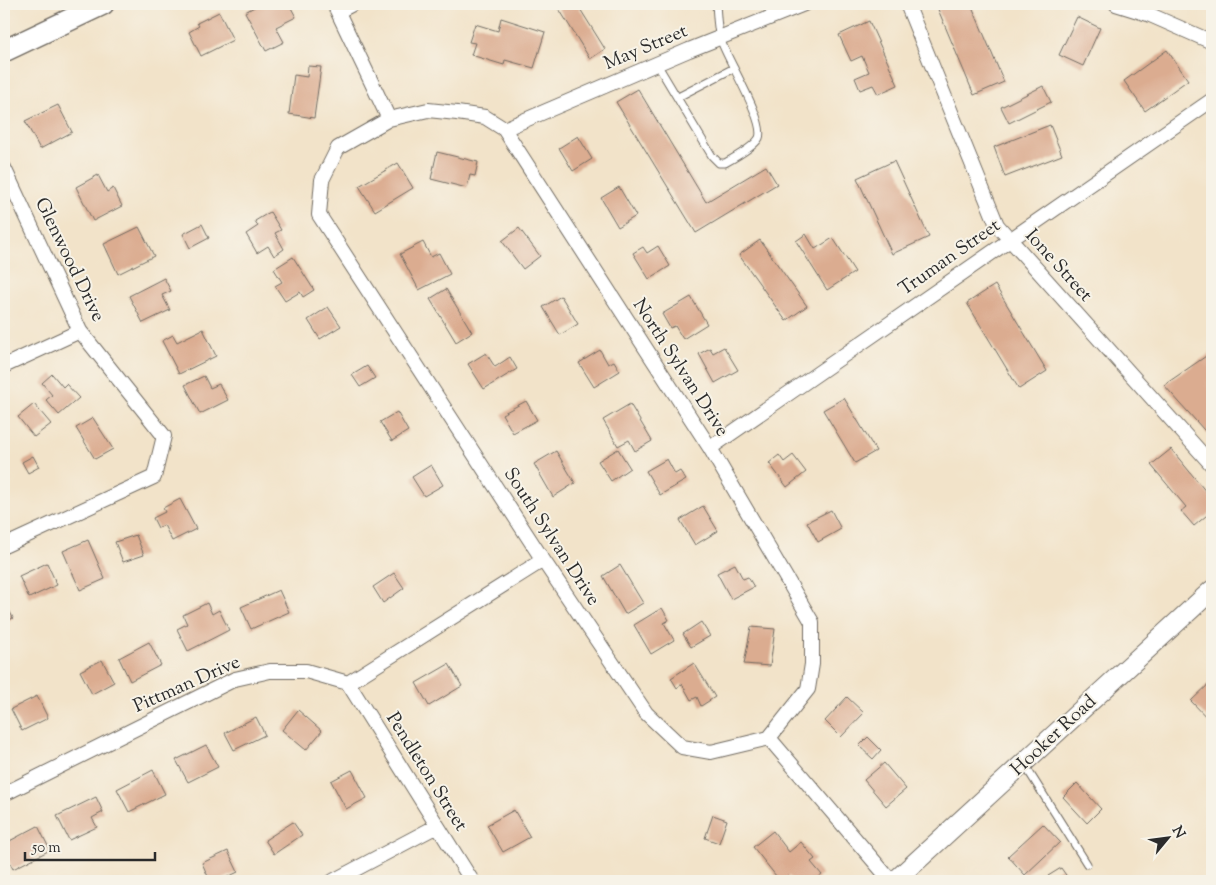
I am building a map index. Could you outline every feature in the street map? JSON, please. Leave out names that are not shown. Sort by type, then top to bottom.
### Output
[{"type":"main road","points":[[4,51],[103,4]]},
{"type":"main road","name":"Hooker Road","points":[[895,881],[1212,590]]},
{"type":"street","name":"May Street","points":[[504,129],[804,4]]},
{"type":"street","name":"Ione Street","points":[[908,4],[997,225],[1212,465]]},
{"type":"street","points":[[1116,4],[1134,6],[1212,42]]},
{"type":"street","points":[[337,9],[390,119]]},
{"type":"street","name":"Truman Street","points":[[710,448],[1212,100]]},
{"type":"street","name":"North Sylvan Drive","points":[[390,119],[428,110],[486,118],[504,129],[710,448],[812,622],[812,664],[808,689],[769,738]]},
{"type":"street","name":"South Sylvan Drive","points":[[390,119],[338,148],[322,180],[319,215],[543,560],[646,713],[682,747],[711,752],[769,738]]},
{"type":"street","name":"Glenwood Drive","points":[[4,168],[80,331],[164,436],[154,477],[4,546]]},
{"type":"street","points":[[4,366],[80,331]]},
{"type":"street","points":[[348,683],[543,560]]},
{"type":"street","name":"Pittman Drive","points":[[4,794],[235,679],[270,671],[306,672],[348,683]]},
{"type":"street","name":"Pendleton Street","points":[[348,683],[472,881]]},
{"type":"street","points":[[769,738],[891,881]]},
{"type":"street","points":[[333,881],[437,826]]},
{"type":"lane","points":[[337,9],[360,4]]},
{"type":"lane","points":[[657,64],[712,156],[719,163],[725,163],[755,143],[759,137],[760,130],[748,96],[720,39],[716,4]]},
{"type":"lane","points":[[678,98],[734,68]]},
{"type":"lane","points":[[1023,764],[1087,864]]},
{"type":"building","points":[[260,4],[289,4],[296,17],[276,27],[284,42],[266,51],[245,12]]},
{"type":"building","points":[[556,4],[577,4],[605,49],[590,59]]},
{"type":"building","points":[[944,4],[964,4],[964,6],[971,4],[1004,82],[974,95],[937,7]]},
{"type":"building","points":[[219,12],[233,40],[201,56],[189,32],[199,26],[197,23]]},
{"type":"building","points":[[1077,17],[1100,28],[1083,66],[1059,55]]},
{"type":"building","points":[[501,18],[545,32],[534,68],[505,60],[504,65],[471,55],[475,43],[469,42],[475,24],[498,31]]},
{"type":"building","points":[[869,21],[898,85],[878,94],[873,85],[860,90],[855,78],[869,72],[862,56],[851,61],[839,35]]},
{"type":"building","points":[[1167,50],[1188,80],[1145,111],[1124,81]]},
{"type":"building","points":[[308,66],[321,67],[314,118],[289,114],[294,75],[307,77]]},
{"type":"building","points":[[1043,86],[1051,102],[1009,123],[1001,107]]},
{"type":"building","points":[[638,89],[706,202],[766,166],[777,184],[696,233],[616,102]]},
{"type":"building","points":[[58,105],[72,132],[40,149],[25,121]]},
{"type":"building","points":[[1050,125],[1062,155],[1005,177],[994,147]]},
{"type":"building","points":[[578,136],[592,159],[573,171],[559,148]]},
{"type":"building","points":[[437,152],[478,162],[475,176],[470,175],[467,188],[431,179]]},
{"type":"building","points":[[894,161],[929,237],[892,254],[857,178]]},
{"type":"building","points":[[398,163],[413,188],[375,211],[359,186]]},
{"type":"building","points":[[98,175],[107,192],[113,188],[122,206],[93,221],[76,187]]},
{"type":"building","points":[[619,187],[636,216],[618,227],[601,198]]},
{"type":"building","points":[[270,212],[281,230],[275,233],[284,249],[274,256],[268,246],[257,253],[246,234],[258,226],[255,221]]},
{"type":"building","points":[[202,224],[209,238],[190,248],[183,234]]},
{"type":"building","points":[[139,227],[154,256],[118,274],[104,244]]},
{"type":"building","points":[[519,228],[540,256],[523,269],[502,241]]},
{"type":"building","points":[[806,234],[815,249],[833,238],[855,272],[827,290],[796,241]]},
{"type":"building","points":[[760,240],[807,306],[786,321],[739,255]]},
{"type":"building","points":[[423,242],[431,257],[439,253],[450,274],[419,290],[400,254]]},
{"type":"building","points":[[658,246],[670,266],[649,279],[633,253],[643,247],[647,253]]},
{"type":"building","points":[[293,257],[314,290],[303,297],[300,292],[285,301],[275,286],[282,282],[274,269]]},
{"type":"building","points":[[164,278],[171,291],[162,295],[170,310],[143,323],[129,296]]},
{"type":"building","points":[[995,285],[1047,371],[1019,389],[967,303]]},
{"type":"building","points":[[446,289],[472,332],[456,342],[430,299]]},
{"type":"building","points":[[561,296],[578,324],[560,335],[543,307]]},
{"type":"building","points":[[691,297],[707,324],[683,339],[675,326],[670,328],[662,314]]},
{"type":"building","points":[[328,307],[341,326],[320,339],[308,320]]},
{"type":"building","points":[[203,329],[216,356],[179,374],[162,341],[173,335],[177,342]]},
{"type":"building","points":[[724,347],[738,370],[715,383],[699,354],[710,348],[713,353]]},
{"type":"building","points":[[600,350],[608,364],[614,361],[620,371],[594,387],[579,363]]},
{"type":"building","points":[[1212,352],[1212,439],[1164,385]]},
{"type":"building","points":[[486,353],[495,367],[510,357],[517,369],[484,389],[468,364]]},
{"type":"building","points":[[367,366],[375,378],[360,387],[352,375]]},
{"type":"building","points":[[52,374],[63,387],[66,384],[79,398],[59,415],[46,400],[52,395],[42,383]]},
{"type":"building","points":[[204,376],[210,388],[219,384],[228,400],[200,414],[185,385]]},
{"type":"building","points":[[844,398],[876,451],[855,463],[823,410]]},
{"type":"building","points":[[526,401],[537,420],[513,433],[502,414]]},
{"type":"building","points":[[34,404],[51,424],[34,437],[18,417]]},
{"type":"building","points":[[630,404],[652,441],[635,451],[629,440],[618,446],[603,420]]},
{"type":"building","points":[[397,412],[408,431],[392,441],[380,422]]},
{"type":"building","points":[[93,418],[113,449],[95,459],[76,428]]},
{"type":"building","points":[[618,449],[630,468],[611,481],[598,461]]},
{"type":"building","points":[[1171,449],[1212,499],[1212,511],[1194,526],[1181,511],[1186,507],[1151,465]]},
{"type":"building","points":[[556,451],[575,483],[553,497],[534,464]]},
{"type":"building","points":[[779,455],[784,462],[793,455],[806,472],[787,487],[769,463]]},
{"type":"building","points":[[33,456],[39,467],[28,473],[22,462]]},
{"type":"building","points":[[667,459],[675,474],[680,471],[686,480],[660,495],[646,471]]},
{"type":"building","points":[[431,465],[443,485],[424,496],[412,477]]},
{"type":"building","points":[[180,499],[196,529],[172,541],[164,525],[158,528],[153,518],[165,512],[163,508]]},
{"type":"building","points":[[703,506],[718,531],[695,545],[680,520]]},
{"type":"building","points":[[831,510],[841,529],[818,542],[807,522]]},
{"type":"building","points":[[136,535],[144,555],[123,562],[115,542]]},
{"type":"building","points":[[88,540],[105,579],[80,590],[63,551]]},
{"type":"building","points":[[47,563],[57,585],[29,598],[19,576]]},
{"type":"building","points":[[735,564],[743,579],[748,577],[754,587],[731,599],[717,573]]},
{"type":"building","points":[[620,565],[643,603],[625,614],[603,576]]},
{"type":"building","points":[[394,573],[404,588],[383,603],[373,587]]},
{"type":"building","points":[[279,590],[289,612],[251,629],[241,607]]},
{"type":"building","points":[[4,600],[13,618],[4,623]]},
{"type":"building","points":[[207,603],[212,614],[219,610],[229,630],[188,651],[177,629],[187,624],[183,615]]},
{"type":"building","points":[[662,608],[669,620],[664,623],[674,640],[651,654],[634,625]]},
{"type":"building","points":[[701,622],[710,636],[691,647],[683,634]]},
{"type":"building","points":[[751,627],[775,629],[770,666],[744,664]]},
{"type":"building","points":[[149,642],[161,665],[130,681],[119,658]]},
{"type":"building","points":[[102,660],[114,682],[92,694],[80,671]]},
{"type":"building","points":[[694,663],[715,697],[701,706],[697,697],[691,700],[682,684],[677,688],[671,678]]},
{"type":"building","points":[[449,664],[462,686],[429,706],[416,683]]},
{"type":"building","points":[[1212,681],[1212,723],[1191,701]]},
{"type":"building","points":[[37,696],[48,718],[22,731],[11,709]]},
{"type":"building","points":[[847,697],[864,713],[841,737],[825,721]]},
{"type":"building","points":[[298,710],[322,731],[306,750],[282,730]]},
{"type":"building","points":[[256,717],[265,735],[234,750],[225,733]]},
{"type":"building","points":[[868,737],[881,750],[873,759],[859,746]]},
{"type":"building","points":[[206,745],[218,767],[188,782],[176,760]]},
{"type":"building","points":[[884,763],[906,789],[886,806],[864,780]]},
{"type":"building","points":[[153,770],[165,794],[129,812],[117,789]]},
{"type":"building","points":[[352,770],[367,798],[346,809],[331,781]]},
{"type":"building","points":[[1077,783],[1101,809],[1087,823],[1063,797]]},
{"type":"building","points":[[96,797],[103,812],[92,818],[97,827],[69,840],[57,816]]},
{"type":"building","points":[[514,810],[530,837],[503,852],[487,825]]},
{"type":"building","points":[[713,815],[727,820],[719,843],[705,838]]},
{"type":"building","points":[[293,822],[302,835],[274,854],[265,840]]},
{"type":"building","points":[[1043,824],[1060,842],[1025,875],[1008,856]]},
{"type":"building","points":[[38,826],[50,850],[13,869],[4,851],[4,844]]},
{"type":"building","points":[[773,831],[789,852],[801,842],[815,859],[811,862],[822,875],[814,881],[794,881],[789,876],[780,881],[753,847]]},
{"type":"building","points":[[228,851],[238,872],[219,881],[210,881],[202,863]]},
{"type":"building","points":[[1061,868],[1070,881],[1051,881],[1048,876]]}]
